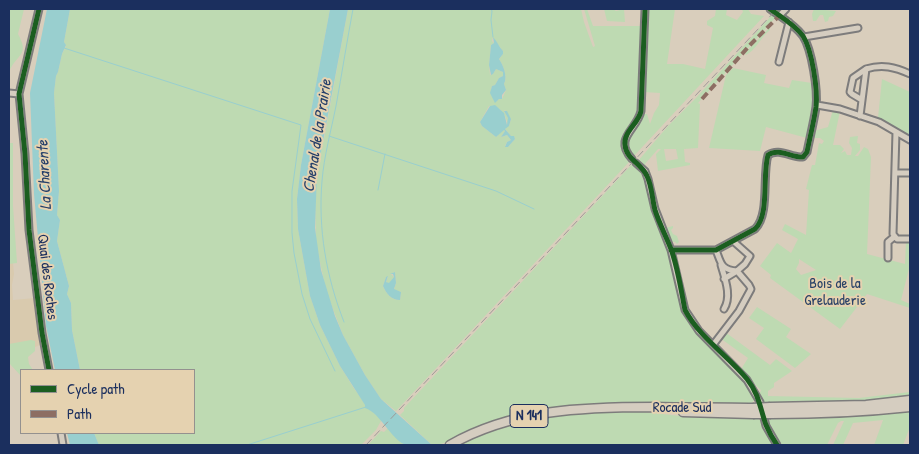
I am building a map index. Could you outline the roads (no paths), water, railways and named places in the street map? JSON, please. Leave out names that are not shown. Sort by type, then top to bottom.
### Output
[{"type":"highway","name":"N 141","points":[[771,411],[866,405],[910,400]]},
{"type":"highway","name":"N 141","points":[[771,411],[821,414],[867,412],[910,407]]},
{"type":"highway","name":"Rocade Sud","points":[[451,445],[488,428],[539,414],[611,408],[771,411]]},
{"type":"street","name":"Quai des Roches","points":[[38,9],[20,94],[29,230],[42,333],[49,369]]},
{"type":"street","points":[[645,9],[642,111],[640,117],[627,134],[624,142],[626,151],[647,175],[655,209],[671,250],[685,310],[699,331],[747,380],[760,402],[766,426],[777,445]]},
{"type":"street","points":[[671,250],[716,250],[755,229],[759,225],[763,209],[768,155],[774,151],[796,157],[806,155],[816,105],[815,84],[810,55],[804,37],[789,22],[770,9]]},
{"type":"street","points":[[780,15],[786,9]]},
{"type":"street","points":[[779,62],[789,22]]},
{"type":"street","points":[[804,37],[858,28]]},
{"type":"street","points":[[862,100],[850,92],[853,78],[866,69],[875,66],[885,66],[897,68],[910,74]]},
{"type":"street","points":[[860,116],[866,69]]},
{"type":"street","points":[[9,94],[20,94]]},
{"type":"street","points":[[816,105],[840,109],[879,122],[910,140]]},
{"type":"street","points":[[888,258],[888,242],[894,237],[896,132]]},
{"type":"street","points":[[895,173],[910,174]]},
{"type":"street","points":[[894,237],[910,240]]},
{"type":"street","points":[[724,279],[745,264],[750,256],[734,241]]},
{"type":"street","points":[[716,250],[728,290],[727,304],[724,309]]},
{"type":"street","points":[[713,345],[739,311],[750,289],[749,285],[737,271],[727,270],[720,262]]},
{"type":"water","name":"La Charente","points":[[47,9],[70,9],[64,42],[66,45],[56,76],[54,93],[59,191],[57,215],[60,220],[57,241],[69,286],[67,294],[71,303],[72,330],[80,369],[55,369],[46,326],[34,194],[30,93]]},
{"type":"water","name":"Chenal de la Prairie","points":[[330,9],[348,9],[317,173],[315,228],[321,270],[335,316],[365,375],[381,399],[432,445],[413,446],[402,443],[371,411],[365,408],[365,405],[340,366],[320,325],[310,296],[298,229],[297,199],[301,165]]},
{"type":"water","points":[[493,37],[503,51],[499,59],[504,71],[506,90],[502,95],[502,99],[495,103],[490,93],[492,86],[503,76],[503,72],[496,69],[491,75],[489,65],[491,45],[494,43]]},
{"type":"water","points":[[495,105],[504,113],[507,125],[508,118],[504,111],[507,111],[511,119],[509,126],[505,129],[515,139],[508,147],[505,147],[507,142],[511,140],[507,135],[501,137],[504,130],[496,137],[482,126],[480,122],[490,106]]},
{"type":"water","points":[[395,272],[396,283],[394,289],[401,292],[400,300],[389,296],[383,286],[386,277],[388,276],[386,282],[389,283],[394,277],[393,274],[390,274]]},
{"type":"water","points":[[67,434],[94,434],[99,445],[70,445]]},
{"type":"waterway","name":"Chenal de la Prairie","points":[[344,322],[328,270],[322,235],[321,199],[324,162],[353,9]]},
{"type":"waterway","points":[[491,9],[493,37]]},
{"type":"waterway","name":"Chenal de la Prairie","points":[[64,48],[301,125],[292,191],[294,253],[302,294],[310,319],[335,371]]},
{"type":"waterway","name":"Chenal de la Prairie","points":[[329,136],[496,191],[534,209]]},
{"type":"waterway","points":[[378,190],[385,154]]},
{"type":"waterway","points":[[247,445],[366,407]]},
{"type":"railway","points":[[366,445],[777,9]]},
{"type":"park label","name":"Bois de la Grelauderie","points":[[835,292]]}]
